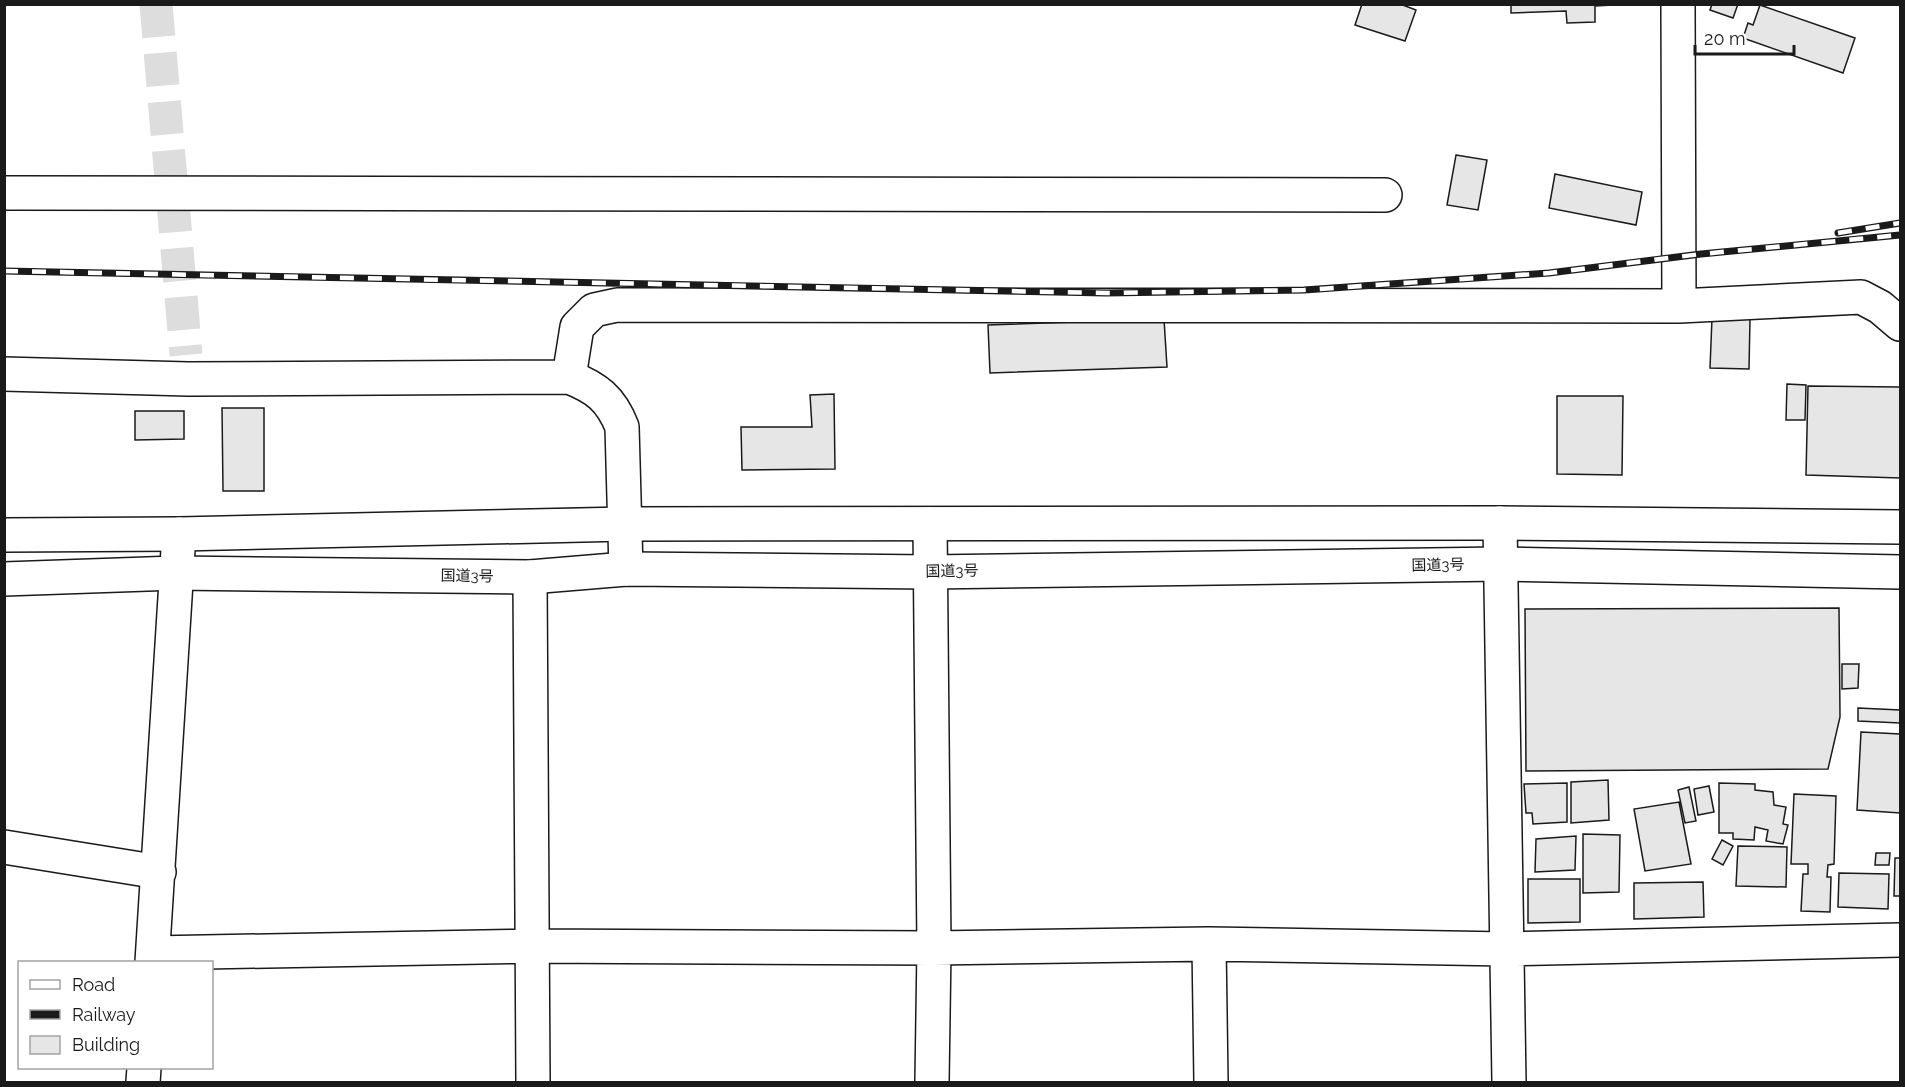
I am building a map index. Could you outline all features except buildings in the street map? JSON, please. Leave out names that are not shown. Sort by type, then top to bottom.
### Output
[{"type":"main road","points":[[1678,4],[1679,306]]},
{"type":"main road","points":[[4,193],[1385,195]]},
{"type":"main road","points":[[569,377],[578,327],[594,310],[617,305],[1679,306],[1861,297],[1880,307],[1900,324]]},
{"type":"main road","points":[[4,374],[187,367],[569,377],[602,393],[614,407],[622,427],[626,569]]},
{"type":"main road","points":[[1500,523],[1509,1083]]},
{"type":"main road","points":[[4,534],[179,534],[625,524],[1500,523],[1900,527]]},
{"type":"main road","points":[[930,524],[934,948],[932,1083]]},
{"type":"main road","points":[[179,534],[153,958],[532,946],[934,948],[1209,944],[1507,949],[1900,940]]},
{"type":"main road","name":"国道3号","points":[[4,579],[176,573],[530,577],[626,569],[930,572],[1501,564],[1900,572]]},
{"type":"main road","points":[[530,577],[533,1083]]},
{"type":"main road","points":[[4,847],[159,872]]},
{"type":"main road","points":[[1209,944],[1211,1083]]},
{"type":"tunnel","points":[[156,4],[186,355]]},
{"type":"railway","points":[[1838,233],[1900,223]]},
{"type":"railway","points":[[4,271],[1106,293],[1304,290],[1549,273],[1701,254],[1900,235]]}]
